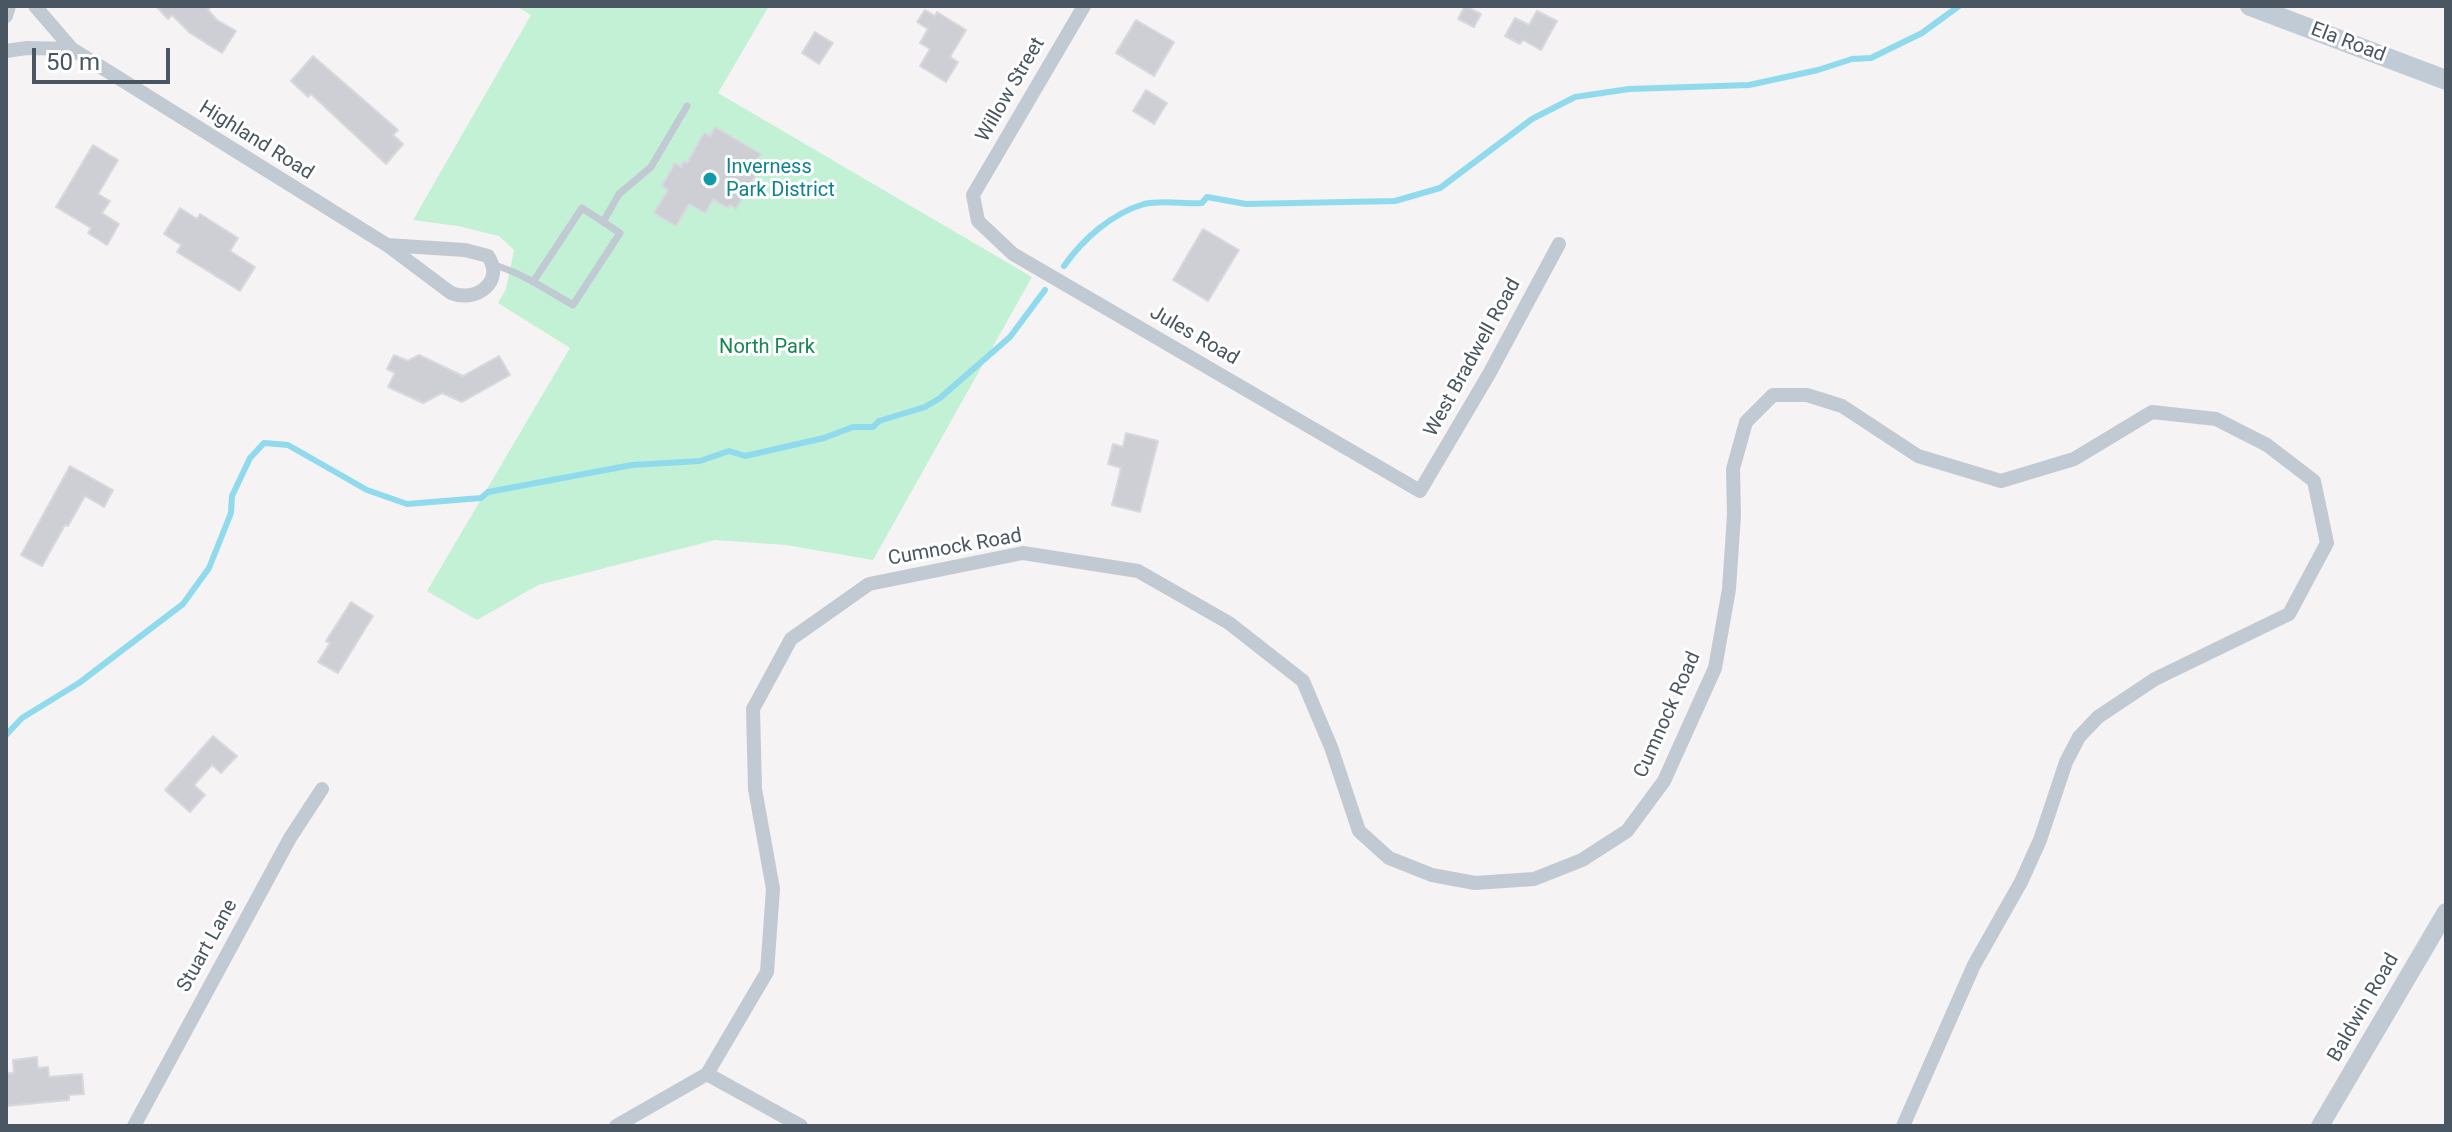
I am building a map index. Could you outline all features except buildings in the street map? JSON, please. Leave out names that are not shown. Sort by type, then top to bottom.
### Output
[{"type":"main road","name":"Ela Road","points":[[2250,6],[2446,80]]},
{"type":"street","points":[[6,16],[9,6]]},
{"type":"street","name":"Highland Road","points":[[35,6],[72,49],[387,245],[451,293],[463,298],[486,287],[494,275],[494,265],[488,256],[465,250],[387,245]]},
{"type":"street","name":"Willow Street","points":[[973,195],[1084,6]]},
{"type":"street","points":[[6,51],[72,49]]},
{"type":"street","name":"Jules Road","points":[[973,195],[978,221],[1013,254],[1420,491]]},
{"type":"street","name":"West Bradwell Road","points":[[1420,491],[1489,374],[1559,244]]},
{"type":"street","name":"Cumnock Road","points":[[616,1126],[707,1074],[767,972],[773,889],[755,789],[753,709],[791,639],[869,584],[1023,553],[1138,571],[1229,623],[1303,681],[1331,747],[1359,831],[1389,858],[1432,875],[1475,883],[1534,879],[1582,860],[1627,831],[1664,781],[1715,668],[1729,589],[1734,515],[1733,469],[1746,422],[1773,395],[1807,395],[1842,406],[1918,456],[2001,481],[2074,459],[2152,412],[2216,419],[2267,445],[2314,481],[2327,543],[2289,614],[2155,679],[2098,717],[2079,737],[2066,762],[2040,840],[1974,965],[1903,1126]]},
{"type":"street","name":"Stuart Lane","points":[[134,1126],[290,838],[322,789]]},
{"type":"street","name":"Baldwin Road","points":[[2320,1126],[2446,912]]},
{"type":"street","points":[[707,1074],[801,1126]]},
{"type":"lane","points":[[603,222],[619,194],[651,167],[687,106]]},
{"type":"lane","points":[[494,265],[511,270],[573,305],[620,233],[582,208],[533,282]]},
{"type":"green space","name":"North Park","points":[[516,6],[769,6],[718,93],[1032,277],[873,560],[786,545],[715,540],[538,585],[477,620],[427,591],[570,348],[498,303],[506,289],[514,250],[499,236],[413,220],[531,15]]},
{"type":"waterway","points":[[1064,266],[1099,229],[1120,214],[1144,204],[1202,203],[1207,197],[1246,204],[1395,201],[1440,188],[1532,119],[1575,97],[1629,89],[1749,85],[1852,59],[1871,58],[1922,33],[1959,6]]},
{"type":"waterway","points":[[6,735],[22,718],[79,683],[183,604],[209,568],[231,513],[232,496],[250,458],[264,443],[288,445],[367,490],[407,504],[481,498],[488,492],[632,465],[700,461],[729,451],[745,456],[824,438],[853,427],[873,427],[879,421],[925,407],[940,398],[1010,337],[1045,290]]},
{"type":"place","name":"Inverness Park District","points":[[710,179]]}]
